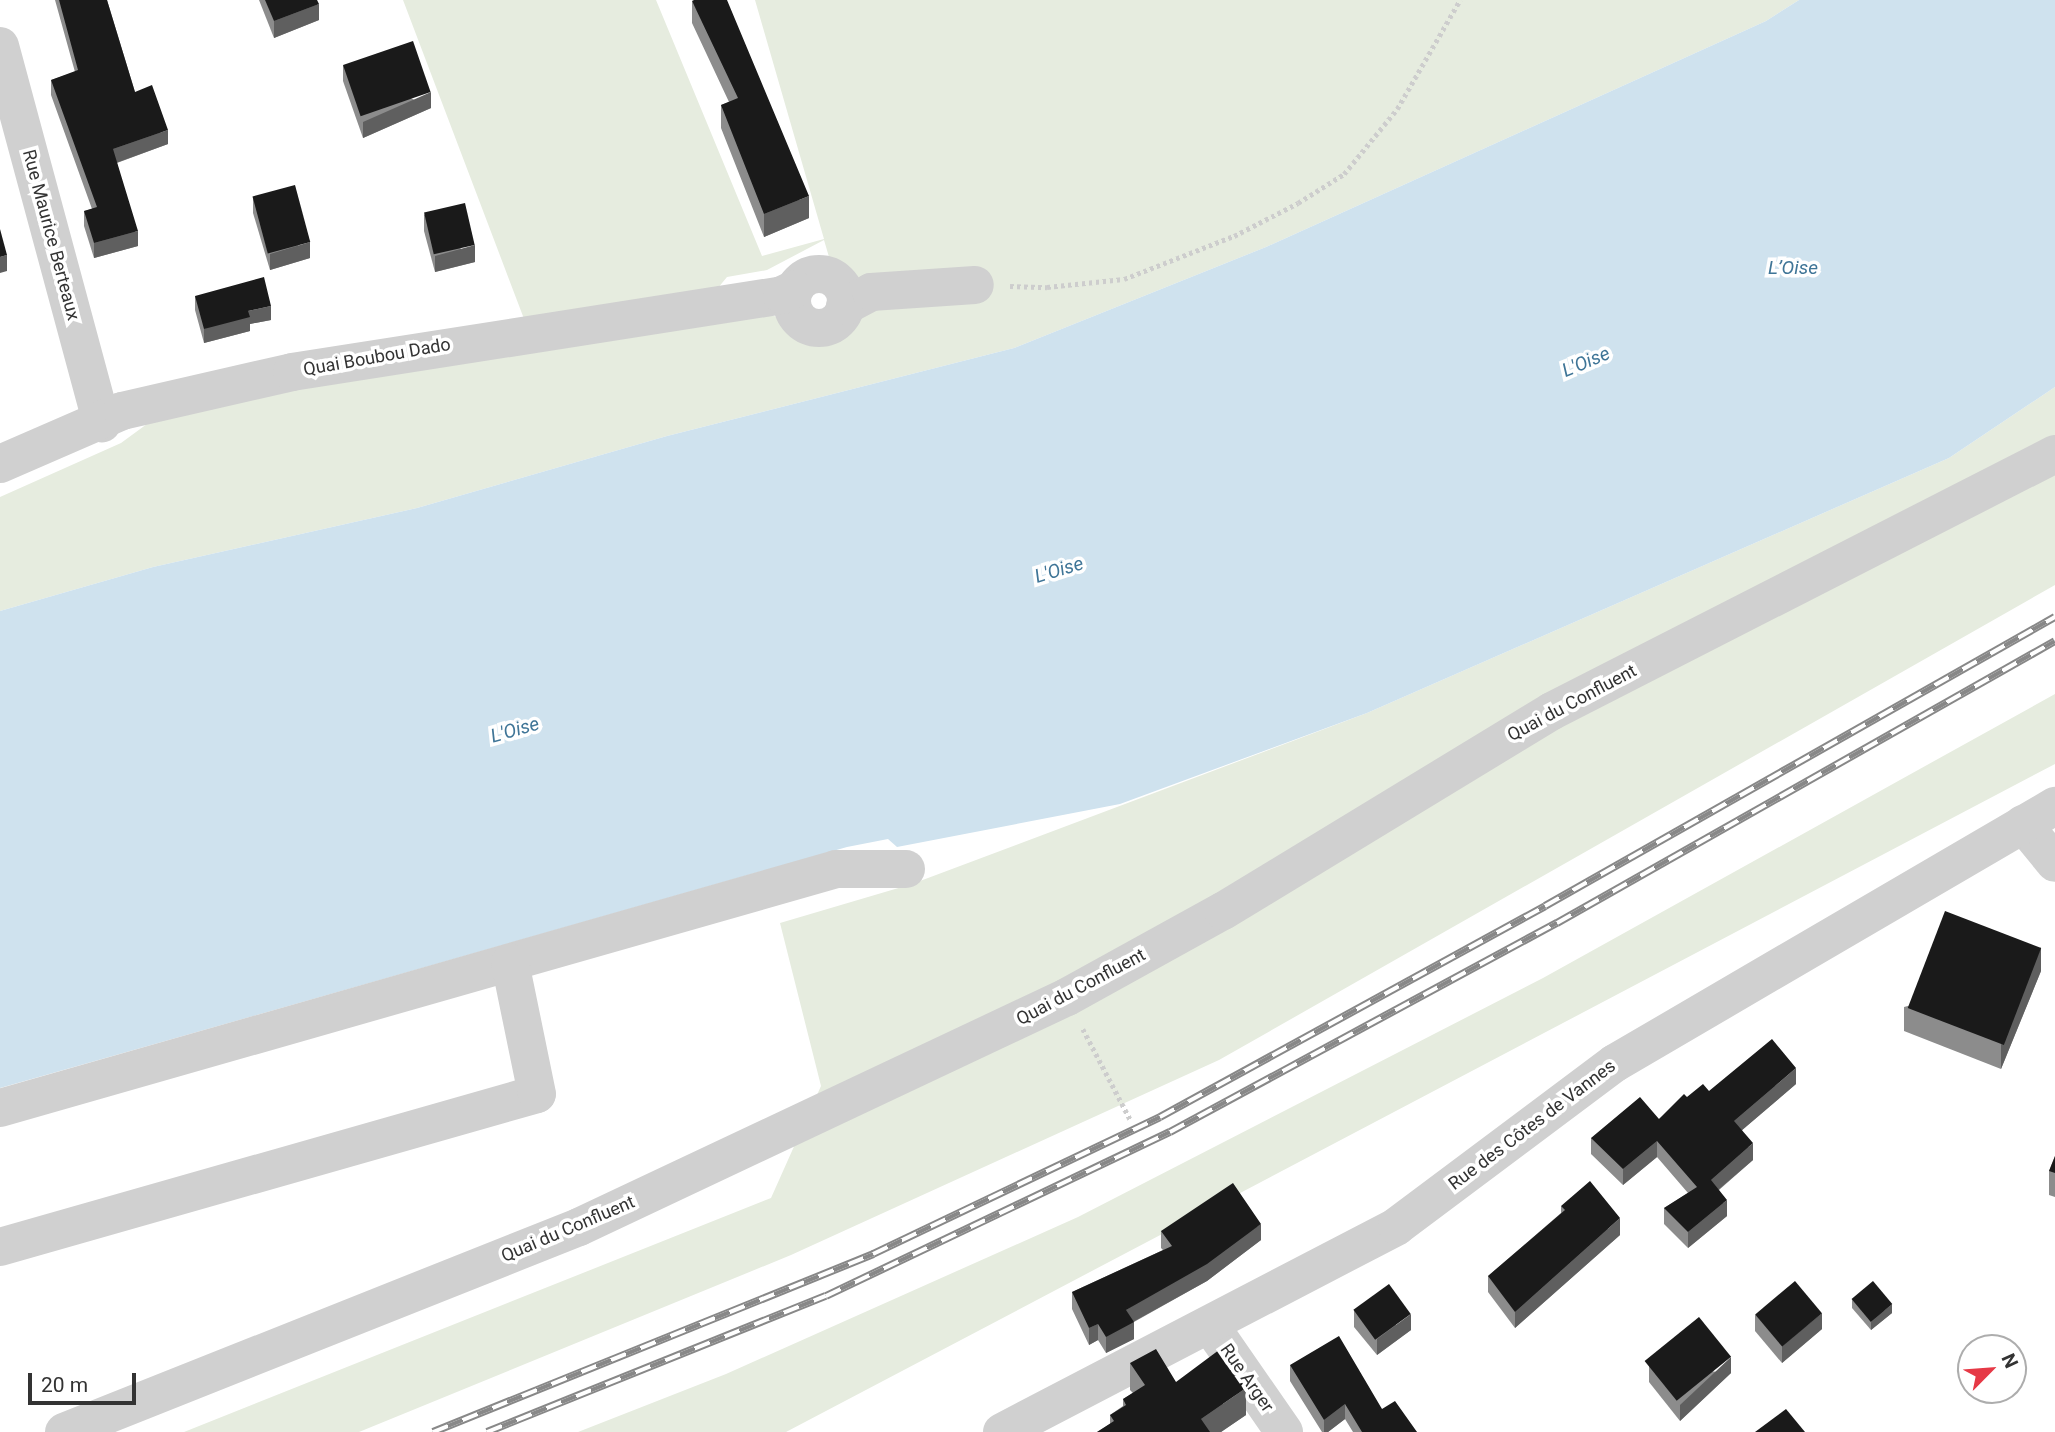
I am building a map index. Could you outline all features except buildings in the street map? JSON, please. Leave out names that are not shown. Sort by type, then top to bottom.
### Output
[{"type":"street","name":"Rue Maurice Berteaux","points":[[0,46],[102,423]]},
{"type":"street","name":"Quai Boubou Dado","points":[[0,464],[102,423],[122,411],[292,372],[785,299],[813,275],[851,294],[975,285]]},
{"type":"street","name":"Quai du Confluent","points":[[64,1432],[579,1227],[1066,996],[1223,911],[1552,711],[2055,454]]},
{"type":"street","points":[[2039,815],[2055,863]]},
{"type":"street","name":"Rue des Côtes de Vannes","points":[[1022,1427],[1397,1226],[1615,1062],[2039,815]]},
{"type":"street","points":[[0,1108],[836,869],[906,869]]},
{"type":"street","points":[[0,1247],[537,1094],[510,963]]},
{"type":"street","name":"Rue Arger","points":[[1210,1325],[1284,1432]]},
{"type":"path","points":[[975,285],[1047,287],[1124,279],[1234,236],[1344,174],[1397,109],[1460,0]]},
{"type":"path","points":[[1066,996],[1129,1119]]},
{"type":"shaded area","points":[[403,0],[656,0],[762,256],[824,239],[755,0],[1799,0],[1766,21],[1266,247],[1014,348],[667,436],[417,508],[153,567],[0,611],[0,497],[121,443],[162,413],[349,377],[754,313],[780,317],[799,333],[817,338],[837,334],[849,325],[824,240],[767,270],[727,277],[703,306],[529,332]]},
{"type":"shaded area","points":[[2055,387],[2055,585],[1219,1060],[791,1255],[359,1432],[184,1432],[771,1198],[821,1086],[780,923],[912,884],[1367,713],[1949,458]]},
{"type":"shaded area","points":[[2055,694],[2055,764],[786,1432],[578,1432],[726,1374],[1078,1217],[1543,978]]},
{"type":"water","name":"L’Oise","points":[[1799,0],[2055,0],[2055,387],[1949,458],[1367,713],[1120,804],[897,847],[888,839],[847,847],[0,1088],[0,611],[153,567],[417,508],[667,436],[1014,348],[1266,247],[1766,21]]},
{"type":"railway","points":[[433,1432],[873,1254],[1160,1117],[1545,906],[2055,617]]},
{"type":"railway","points":[[487,1432],[826,1296],[1170,1132],[1557,923],[2055,641]]},
{"type":"water label","name":"L'Oise","points":[[1586,362]]},
{"type":"water label","name":"L'Oise","points":[[1059,570]]},
{"type":"water label","name":"L'Oise","points":[[515,730]]}]
